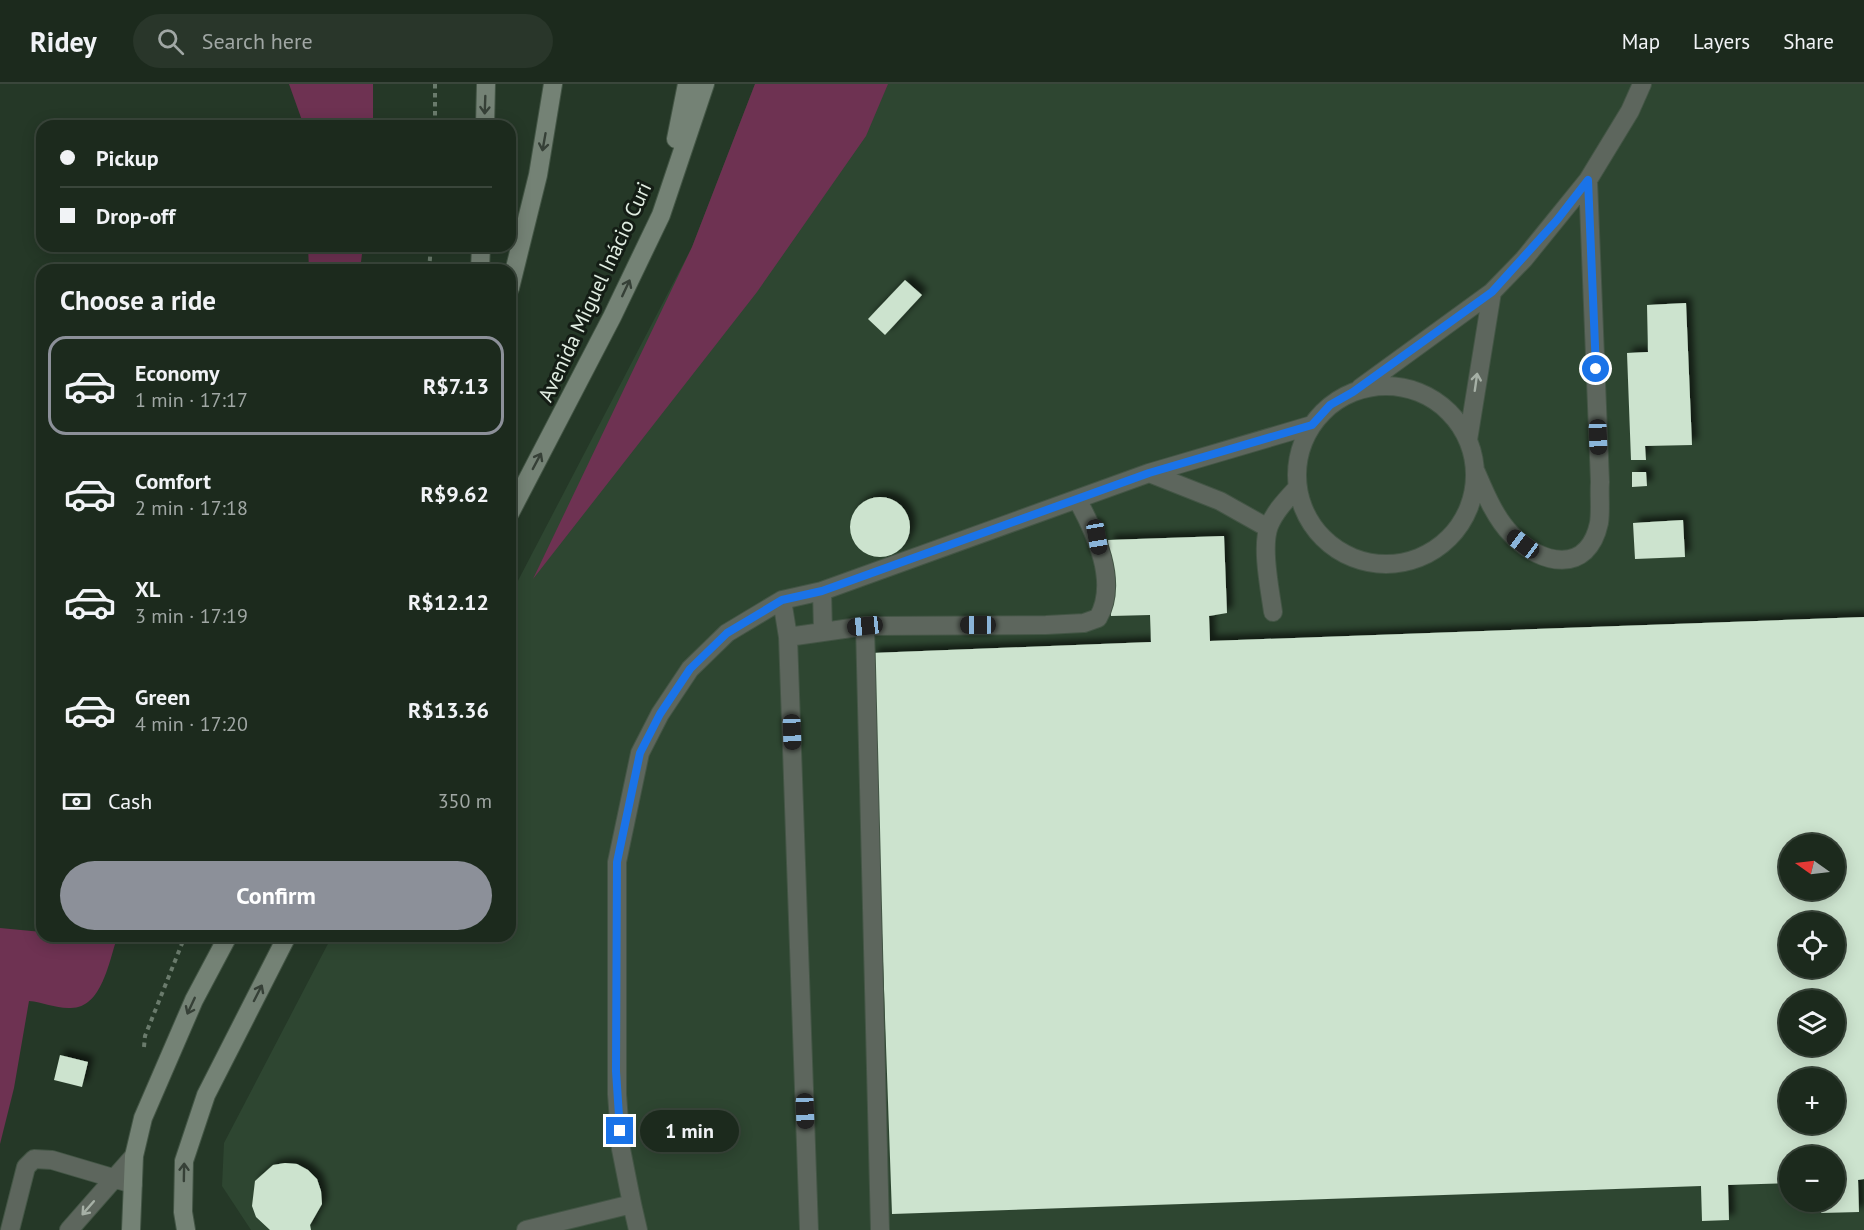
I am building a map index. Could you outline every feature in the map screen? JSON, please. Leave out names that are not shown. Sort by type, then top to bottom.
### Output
[{"type":"street","points":[[485,120],[486,84]]},
{"type":"street","points":[[516,264],[538,175],[554,84]]},
{"type":"street","points":[[661,214],[687,84]]},
{"type":"street","name":"Avenida Miguel Inácio Curi","points":[[516,501],[612,317],[661,214],[705,84]]},
{"type":"street","points":[[131,1230],[134,1156],[143,1118],[174,1044],[225,942]]},
{"type":"street","points":[[186,1230],[183,1212],[184,1161],[191,1139],[206,1095],[284,942]]},
{"type":"lane","points":[[1475,470],[1471,500],[1458,527],[1437,549],[1410,562],[1379,565],[1350,558],[1325,541],[1306,516],[1297,488],[1299,457],[1312,425],[1330,405],[1353,392],[1492,292],[1557,220],[1588,180],[1630,111],[1642,84]]},
{"type":"lane","points":[[1353,392],[1376,387],[1398,387],[1420,393],[1440,404],[1456,420],[1468,440],[1475,470],[1491,506],[1512,535],[1535,553],[1557,561],[1573,560],[1590,548],[1599,523],[1600,482],[1588,180]]},
{"type":"lane","points":[[1468,440],[1492,292]]},
{"type":"lane","points":[[638,1230],[621,1149],[617,1094],[617,862],[640,753],[660,714],[690,669],[727,633],[782,600],[822,591],[1149,473],[1312,425]]},
{"type":"lane","points":[[1149,473],[1220,501],[1268,528]]},
{"type":"lane","points":[[1273,612],[1268,577],[1268,528],[1277,511],[1297,488]]},
{"type":"lane","points":[[788,637],[865,626],[1084,623],[1098,618],[1104,608],[1105,581],[1097,537],[1077,499]]},
{"type":"lane","points":[[822,591],[824,631]]},
{"type":"lane","points":[[782,600],[788,637],[809,1230]]},
{"type":"lane","points":[[865,626],[880,1230]]},
{"type":"lane","points":[[69,1230],[134,1156]]},
{"type":"lane","points":[[10,1230],[26,1167],[34,1159],[51,1160],[133,1184]]},
{"type":"lane","points":[[526,1230],[632,1204]]},
{"type":"path","points":[[435,84],[435,120]]},
{"type":"shaded area","points":[[289,84],[373,84],[373,120],[302,120]]},
{"type":"shaded area","points":[[755,84],[1864,84],[1864,1230],[251,1230],[222,1186],[224,1143],[329,942],[516,942],[516,584],[692,247]]},
{"type":"shaded area","points":[[755,84],[888,84],[866,136],[757,292],[533,579],[692,247]]},
{"type":"shaded area","points":[[308,252],[362,252],[361,264],[309,264]]},
{"type":"shaded area","points":[[0,928],[36,931],[36,942],[116,942],[103,982],[90,1000],[82,1006],[60,1007],[29,1001],[14,1088],[0,1144]]},
{"type":"building","points":[[905,280],[922,295],[885,335],[868,319]]},
{"type":"building","points":[[1686,303],[1692,445],[1645,446],[1646,460],[1631,460],[1627,353],[1648,352],[1647,305]]},
{"type":"building","points":[[1632,472],[1646,472],[1647,486],[1632,487]]},
{"type":"building","points":[[880,497],[901,506],[910,527],[901,548],[880,557],[859,548],[850,527],[859,506]]},
{"type":"building","points":[[1683,520],[1685,557],[1635,559],[1633,523]]},
{"type":"building","points":[[1224,536],[1227,613],[1209,616],[1210,641],[1864,617],[1864,1179],[1858,1180],[1859,1212],[1821,1213],[1845,1212],[1845,1146],[1779,1146],[1779,1183],[1728,1185],[1729,1220],[1702,1221],[1701,1186],[892,1214],[872,653],[1151,642],[1150,615],[1111,616],[1108,540]]},
{"type":"building","points":[[60,1055],[88,1062],[82,1087],[54,1080]]},
{"type":"building","points":[[297,1164],[317,1179],[322,1204],[310,1225],[311,1230],[270,1230],[256,1217],[252,1206],[255,1181],[273,1165]]},
{"type":"route","points":[[620,1131],[616,1071],[617,862],[640,753],[660,714],[690,669],[727,633],[782,600],[822,591],[1212,452],[1312,425],[1330,405],[1353,392],[1492,292],[1524,259],[1588,180],[1596,369]]}]
